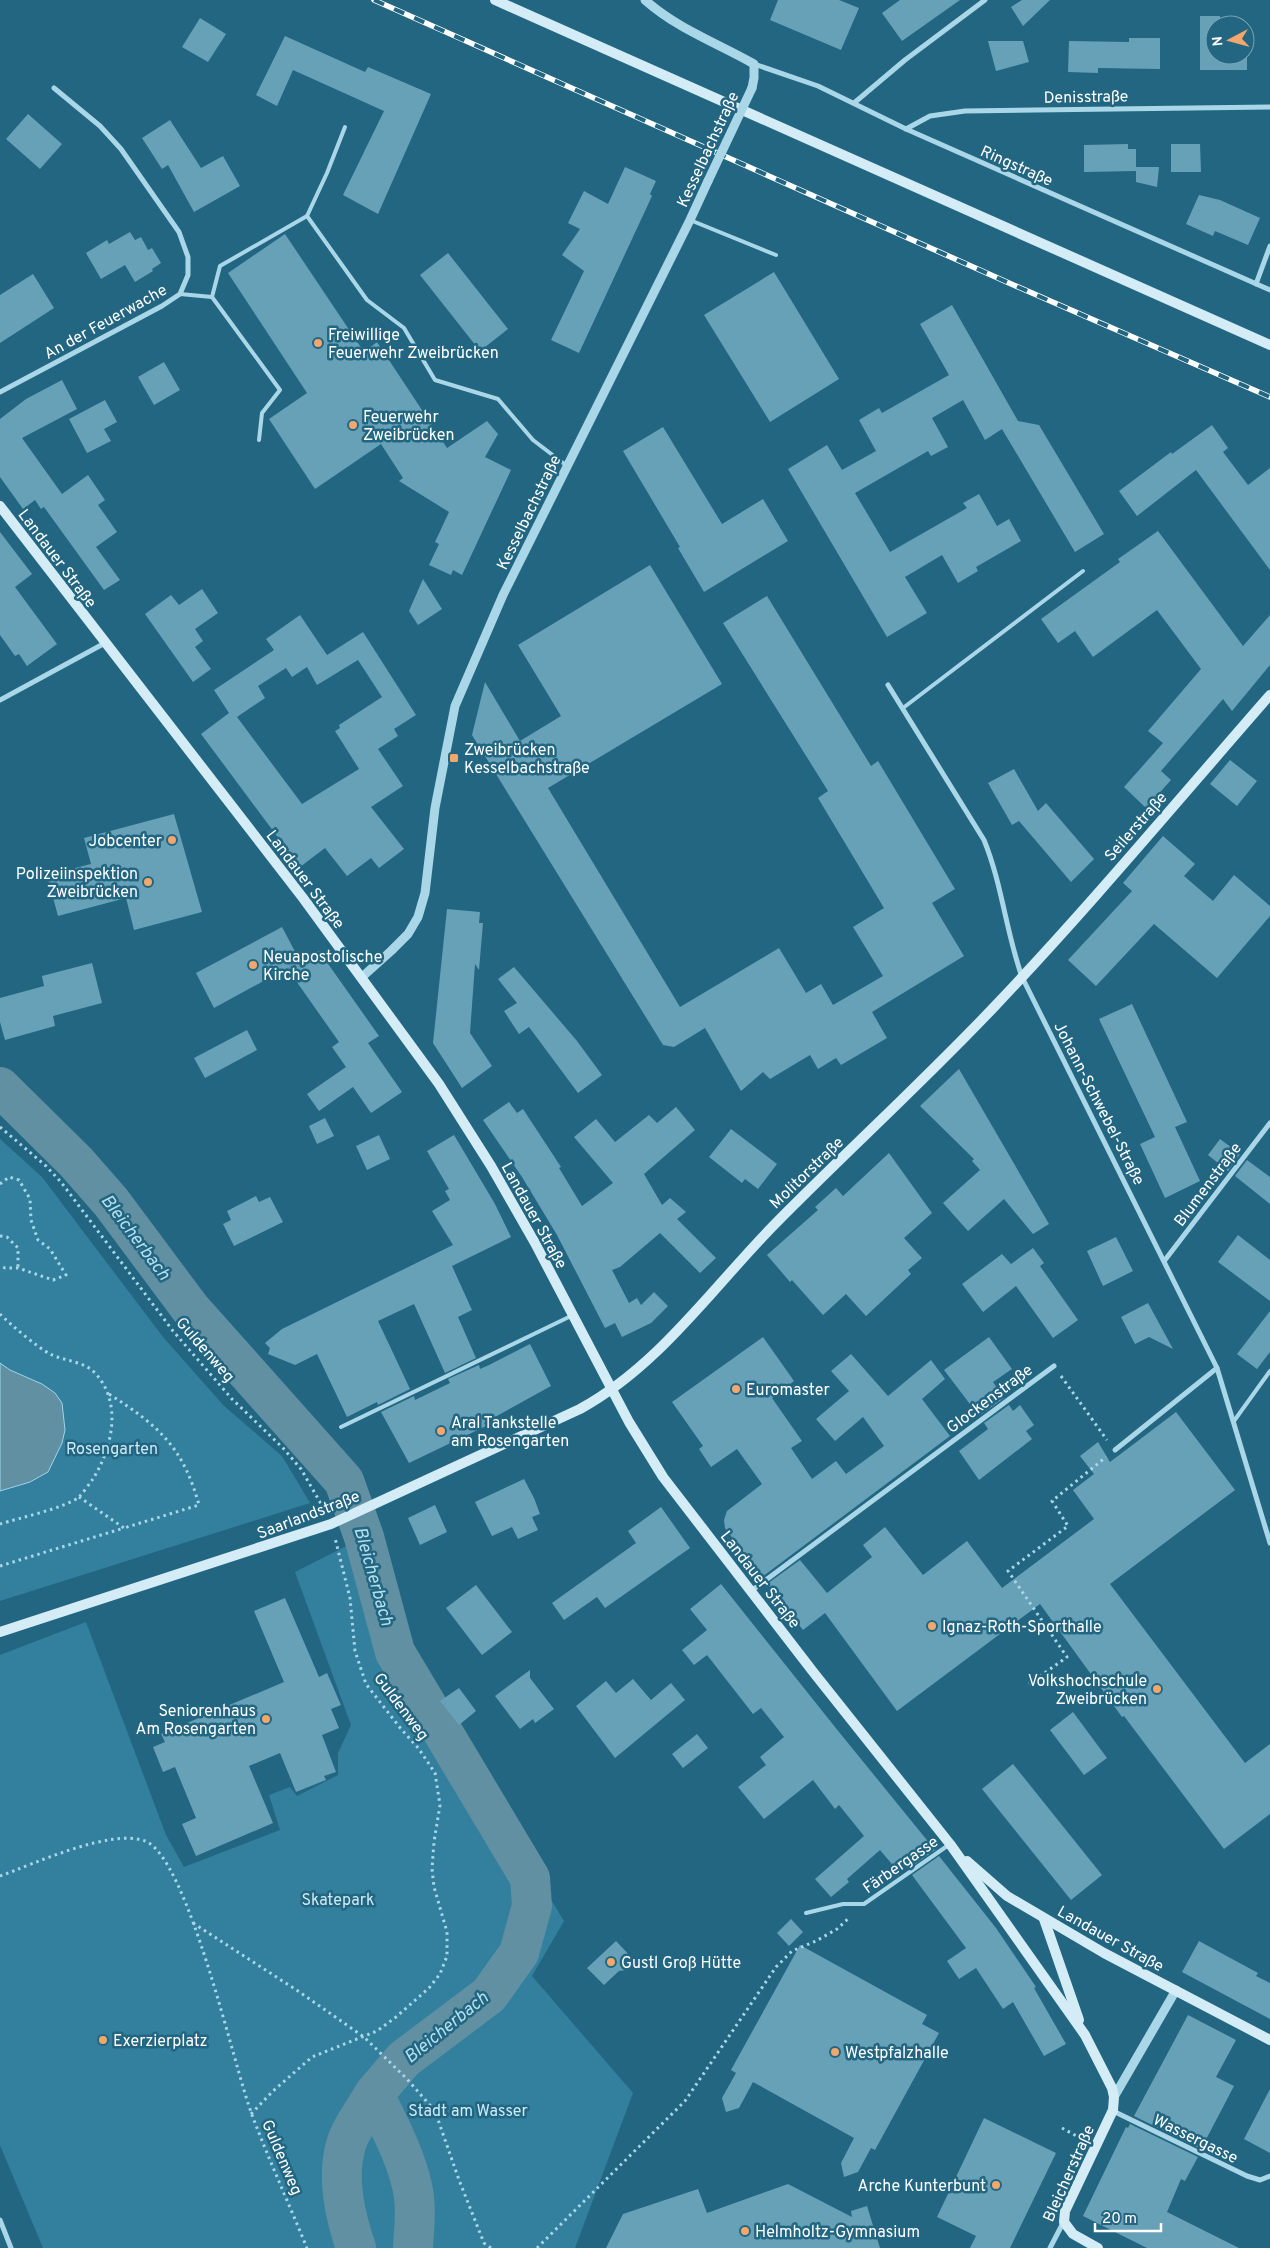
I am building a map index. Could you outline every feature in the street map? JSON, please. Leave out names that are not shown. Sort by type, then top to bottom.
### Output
[{"type":"main road","points":[[495,0],[1270,346]]},
{"type":"main road","name":"Landauer Straße","points":[[0,506],[303,898],[439,1084],[486,1158],[535,1243],[629,1422],[663,1477],[814,1673],[950,1844],[1085,2035],[1108,2080],[1114,2098],[1113,2110]]},
{"type":"main road","name":"Seilerstraße","points":[[1022,977],[1270,694]]},
{"type":"main road","name":"Molitorstraße","points":[[613,1390],[654,1354],[773,1226],[953,1050],[1022,977]]},
{"type":"main road","name":"Saarlandstraße","points":[[0,1632],[331,1524],[580,1410],[613,1390]]},
{"type":"main road","name":"Landauer Straße","points":[[950,1844],[1007,1896],[1044,1918],[1270,2040]]},
{"type":"main road","points":[[1044,1918],[1053,1939],[1068,1992],[1085,2035]]},
{"type":"main road","name":"Bleicherstraße","points":[[1064,2222],[1066,2211],[1113,2110]]},
{"type":"main road","points":[[1064,2222],[1073,2234],[1098,2248]]},
{"type":"street","points":[[645,0],[663,16],[688,31],[754,64]]},
{"type":"street","points":[[854,103],[899,64],[984,0]]},
{"type":"street","name":"Kesselbachstraße","points":[[362,977],[408,934],[418,917],[425,893],[435,808],[455,706],[503,595],[690,220],[752,88],[754,64]]},
{"type":"street","name":"Ringstraße","points":[[754,64],[818,86],[906,129],[1270,290]]},
{"type":"street","name":"An der Feuerwache","points":[[0,392],[162,306],[180,294],[188,275],[188,257],[179,232],[121,149],[100,126],[54,88]]},
{"type":"street","name":"Denisstraße","points":[[906,129],[930,116],[965,111],[1270,106]]},
{"type":"street","points":[[1256,284],[1270,246]]},
{"type":"street","points":[[0,700],[105,643]]},
{"type":"street","name":"Johann-Schwebel-Straße","points":[[888,685],[984,840],[994,864],[1007,926],[1022,977],[1165,1260],[1217,1368],[1270,1543]]},
{"type":"street","name":"Blumenstraße","points":[[1165,1260],[1270,1123]]},
{"type":"street","name":"Glockenstraße","points":[[751,1591],[1054,1366]]},
{"type":"street","points":[[1115,1450],[1217,1368]]},
{"type":"street","points":[[1114,2098],[1176,1990]]},
{"type":"street","name":"Wassergasse","points":[[1113,2110],[1247,2176],[1260,2180],[1270,2176]]},
{"type":"street","points":[[0,2220],[12,2248]]},
{"type":"street","name":"Bleicherstraße","points":[[1050,2248],[1064,2222]]},
{"type":"lane","points":[[212,296],[220,266],[307,216],[327,173],[345,126]]},
{"type":"lane","points":[[307,216],[367,300],[404,328],[435,380],[498,399],[533,440],[567,466]]},
{"type":"lane","points":[[690,220],[776,255]]},
{"type":"lane","points":[[180,294],[212,296]]},
{"type":"lane","points":[[212,296],[280,390],[262,413],[259,440]]},
{"type":"lane","points":[[903,708],[1083,571]]},
{"type":"lane","points":[[341,1427],[573,1316]]},
{"type":"lane","points":[[1234,1421],[1270,1371]]},
{"type":"lane","name":"Färbergasse","points":[[864,1904],[950,1844]]},
{"type":"lane","points":[[806,1913],[842,1904],[864,1904]]},
{"type":"path","name":"Guldenweg","points":[[0,1127],[46,1166],[61,1182],[173,1332],[232,1399],[284,1448],[301,1469],[331,1524],[350,1598],[355,1651],[366,1684],[419,1749],[435,1773],[440,1797],[432,1869],[434,1887],[448,1932],[447,1956],[440,1974],[430,1988],[377,2031],[312,2057],[273,2091],[251,2114],[307,2248]]},
{"type":"path","points":[[0,1184],[9,1177],[19,1180],[30,1199],[31,1220],[38,1240],[50,1249],[66,1275],[53,1280],[18,1268],[5,1268],[0,1265]]},
{"type":"path","points":[[0,1236],[7,1238],[18,1248],[18,1268]]},
{"type":"path","points":[[0,1314],[50,1354],[74,1362],[94,1372],[109,1394],[143,1416],[160,1431],[191,1476],[200,1505],[0,1566]]},
{"type":"path","name":"Glockenstraße","points":[[1054,1366],[1115,1450]]},
{"type":"path","points":[[0,1524],[65,1504],[79,1497],[100,1467],[111,1441],[109,1394]]},
{"type":"path","points":[[1029,1684],[1067,1657],[1008,1571],[1068,1526],[1052,1501],[1115,1450]]},
{"type":"path","points":[[79,1497],[124,1528]]},
{"type":"path","points":[[0,1876],[95,1842],[123,1838],[145,1840],[159,1851],[172,1871],[193,1922],[251,2114]]},
{"type":"path","points":[[538,2248],[685,2101],[776,1967],[792,1951],[816,1941],[836,1929],[864,1904]]},
{"type":"path","points":[[193,1922],[364,2037],[407,2079],[435,2111],[459,2180],[484,2243],[491,2248]]},
{"type":"path","points":[[1062,2128],[1096,2147]]},
{"type":"green space","name":"Rosengarten","points":[[0,1139],[42,1177],[163,1337],[224,1406],[282,1456],[310,1503],[0,1601]]},
{"type":"green space","points":[[372,1533],[393,1623],[420,1682],[564,1921],[532,1976],[633,2093],[575,2248],[43,2248],[0,2145],[0,1655],[86,1622],[166,1835],[184,1867],[280,1830],[269,1795],[290,1787],[297,1796],[338,1775],[338,1753],[351,1725],[295,1572]]},
{"type":"shaded area","points":[[0,1363],[10,1370],[42,1384],[55,1393],[62,1403],[65,1430],[62,1443],[48,1472],[30,1482],[0,1491]]},
{"type":"building","points":[[778,0],[839,0],[859,8],[841,50],[770,20]]},
{"type":"building","points":[[900,0],[960,0],[902,41],[882,13]]},
{"type":"building","points":[[1022,0],[1050,0],[1023,26],[1011,7]]},
{"type":"building","points":[[1200,16],[1205,16],[1205,65],[1247,65],[1247,70],[1200,70]]},
{"type":"building","points":[[200,18],[226,34],[208,62],[182,47]]},
{"type":"building","points":[[285,36],[365,72],[368,67],[431,94],[378,214],[343,195],[384,111],[293,70],[277,106],[256,95]]},
{"type":"building","points":[[1129,38],[1160,38],[1160,69],[1098,68],[1098,73],[1068,72],[1069,41],[1129,42]]},
{"type":"building","points":[[988,41],[1023,41],[1029,62],[996,71]]},
{"type":"building","points":[[28,114],[62,144],[40,169],[6,139]]},
{"type":"building","points":[[170,120],[201,168],[223,156],[240,186],[194,212],[168,165],[162,169],[142,138]]},
{"type":"building","points":[[1128,144],[1128,149],[1136,149],[1136,171],[1084,172],[1084,145]]},
{"type":"building","points":[[1171,144],[1200,144],[1201,172],[1171,172]]},
{"type":"building","points":[[625,167],[656,181],[650,194],[652,196],[579,353],[551,340],[584,271],[562,255],[580,229],[568,223],[584,191],[608,204]]},
{"type":"building","points":[[1136,167],[1159,167],[1157,187],[1136,182]]},
{"type":"building","points":[[1199,195],[1220,200],[1260,218],[1248,245],[1215,231],[1213,236],[1186,224]]},
{"type":"building","points":[[130,232],[135,240],[141,237],[148,250],[152,248],[161,263],[152,269],[153,271],[135,282],[125,265],[101,279],[86,253],[107,240],[109,244]]},
{"type":"building","points":[[285,234],[364,352],[377,342],[447,448],[487,421],[498,434],[485,457],[511,470],[462,575],[453,570],[451,575],[429,565],[439,544],[435,542],[449,512],[399,481],[403,478],[381,444],[315,489],[269,419],[307,393],[228,273]]},
{"type":"building","points":[[448,253],[508,329],[480,351],[420,275]]},
{"type":"building","points":[[774,272],[839,379],[770,422],[704,315]]},
{"type":"building","points":[[33,274],[54,308],[0,343],[0,295]]},
{"type":"building","points":[[952,305],[1018,421],[1039,425],[1104,534],[1075,552],[1002,429],[985,440],[963,400],[932,418],[948,447],[931,456],[928,451],[855,493],[890,552],[967,508],[963,503],[979,494],[997,526],[1009,519],[1021,541],[976,567],[978,571],[958,583],[942,555],[905,577],[927,613],[887,637],[788,469],[827,445],[842,470],[876,451],[859,420],[879,408],[882,413],[949,375],[920,324]]},
{"type":"building","points":[[164,362],[180,390],[154,405],[138,377]]},
{"type":"building","points":[[62,380],[77,409],[22,438],[62,494],[88,475],[105,500],[98,505],[117,532],[96,547],[120,580],[104,590],[44,507],[41,509],[35,500],[23,509],[0,477],[0,419],[26,399]]},
{"type":"building","points":[[105,400],[117,422],[104,429],[111,441],[87,453],[69,419]]},
{"type":"building","points":[[1212,425],[1228,448],[1223,452],[1248,485],[1270,468],[1270,570],[1196,470],[1137,516],[1119,491],[1171,452],[1172,454]]},
{"type":"building","points":[[663,427],[722,524],[763,499],[788,541],[704,592],[678,548],[680,547],[623,451]]},
{"type":"building","points":[[1158,531],[1243,646],[1270,615],[1270,665],[1232,711],[1223,699],[1161,771],[1171,780],[1146,808],[1124,787],[1163,743],[1148,731],[1201,669],[1157,610],[1093,657],[1075,631],[1058,643],[1041,619],[1120,562],[1118,559]]},
{"type":"building","points":[[0,532],[32,574],[15,587],[57,644],[27,666],[19,654],[15,656],[0,635]]},
{"type":"building","points":[[650,565],[722,684],[548,788],[680,1007],[779,948],[806,993],[821,984],[833,1005],[883,976],[853,927],[884,908],[818,798],[828,791],[723,623],[767,596],[871,766],[878,761],[955,889],[932,903],[964,956],[872,1012],[887,1038],[841,1065],[836,1058],[818,1069],[810,1055],[770,1079],[763,1072],[741,1091],[705,1028],[674,1047],[663,1045],[472,735],[485,682],[520,741],[561,716],[518,645]]},
{"type":"building","points":[[423,579],[442,609],[418,625],[409,611]]},
{"type":"building","points":[[202,589],[218,613],[195,629],[203,641],[195,647],[211,669],[193,682],[145,614],[171,595],[179,605]]},
{"type":"building","points":[[300,615],[327,655],[363,632],[416,715],[394,729],[398,736],[378,749],[403,786],[371,807],[404,849],[379,868],[371,858],[347,876],[325,848],[300,867],[201,734],[229,713],[214,690],[274,650],[266,639]],"holes":[[[358,660],[382,697],[339,725],[340,728],[335,731],[359,769],[302,804],[237,717],[265,698],[258,686],[286,668],[292,677],[307,667],[317,685]]]},
{"type":"building","points":[[1230,760],[1257,781],[1237,806],[1210,784]]},
{"type":"building","points":[[1014,769],[1038,811],[1046,803],[1094,859],[1071,882],[1019,821],[1012,825],[988,783]]},
{"type":"building","points":[[174,814],[202,912],[134,930],[126,898],[58,916],[47,875],[91,864],[84,838]]},
{"type":"building","points":[[1163,836],[1195,864],[1184,876],[1213,901],[1234,875],[1270,906],[1270,916],[1217,978],[1154,924],[1096,986],[1068,960],[1132,891],[1123,883]]},
{"type":"building","points":[[447,909],[480,912],[479,923],[483,923],[479,970],[475,964],[470,1033],[492,1066],[462,1088],[433,1043]]},
{"type":"building","name":"Neuapostolische Kirche","points":[[282,927],[300,961],[214,1008],[196,973]]},
{"type":"building","points":[[319,951],[379,1036],[368,1043],[402,1092],[371,1113],[353,1087],[319,1111],[307,1094],[346,1067],[332,1047],[339,1042],[287,968]]},
{"type":"building","points":[[92,963],[102,1003],[53,1016],[55,1026],[5,1040],[0,1022],[0,998],[44,986],[42,976]]},
{"type":"building","points":[[514,967],[577,1041],[602,1075],[578,1093],[529,1027],[519,1034],[504,1011],[517,1003],[498,979]]},
{"type":"building","points":[[1132,1004],[1187,1122],[1175,1127],[1200,1181],[1165,1198],[1140,1144],[1155,1137],[1099,1019]]},
{"type":"building","points":[[247,1030],[257,1050],[205,1078],[194,1058]]},
{"type":"building","points":[[959,1069],[1049,1224],[1033,1234],[1004,1199],[968,1231],[943,1203],[980,1170],[972,1161],[974,1159],[920,1106]]},
{"type":"building","points":[[509,1102],[517,1113],[523,1109],[561,1167],[559,1168],[582,1206],[613,1183],[574,1137],[596,1119],[615,1142],[649,1115],[657,1123],[676,1107],[695,1130],[644,1174],[662,1205],[670,1198],[686,1212],[677,1219],[716,1258],[700,1273],[660,1233],[620,1267],[612,1270],[629,1303],[637,1298],[641,1305],[654,1292],[668,1306],[651,1323],[622,1337],[615,1323],[605,1328],[557,1235],[522,1177],[483,1120]]},
{"type":"building","points":[[325,1118],[334,1136],[317,1144],[309,1126]]},
{"type":"building","points":[[731,1129],[777,1164],[758,1189],[745,1179],[742,1183],[709,1157]]},
{"type":"building","points":[[379,1135],[390,1159],[367,1170],[356,1146]]},
{"type":"building","points":[[454,1135],[495,1204],[511,1237],[452,1266],[472,1310],[458,1317],[476,1358],[445,1373],[414,1304],[378,1321],[410,1389],[378,1405],[377,1402],[347,1417],[317,1354],[295,1365],[268,1354],[270,1348],[265,1343],[282,1329],[453,1245],[432,1211],[450,1200],[445,1191],[449,1189],[427,1151]]},
{"type":"building","points":[[1220,1139],[1240,1154],[1228,1171],[1208,1155]]},
{"type":"building","points":[[889,1153],[932,1213],[904,1238],[922,1258],[908,1270],[911,1274],[866,1316],[846,1294],[823,1315],[792,1280],[790,1282],[767,1255],[818,1210],[815,1207],[836,1188],[843,1196]]},
{"type":"building","points":[[1247,1160],[1270,1177],[1270,1204],[1235,1176]]},
{"type":"building","points":[[256,1196],[259,1202],[270,1197],[283,1222],[234,1246],[223,1224],[231,1220],[227,1211]]},
{"type":"building","points":[[1238,1235],[1270,1260],[1270,1301],[1218,1262]]},
{"type":"building","points":[[1116,1237],[1133,1271],[1103,1286],[1087,1251]]},
{"type":"building","points":[[1033,1248],[1044,1263],[1040,1266],[1078,1320],[1053,1338],[1016,1286],[983,1312],[962,1284],[1002,1254],[1011,1264]]},
{"type":"building","points":[[1148,1303],[1173,1349],[1149,1337],[1135,1344],[1121,1317]]},
{"type":"building","points":[[1270,1311],[1270,1352],[1257,1369],[1237,1354]]},
{"type":"building","points":[[763,1337],[794,1381],[772,1398],[802,1441],[791,1448],[812,1479],[836,1461],[846,1474],[884,1446],[863,1417],[835,1441],[816,1419],[849,1391],[831,1371],[851,1354],[888,1396],[931,1360],[945,1379],[922,1399],[950,1436],[762,1577],[725,1528],[724,1520],[727,1511],[762,1484],[737,1449],[711,1467],[699,1449],[703,1446],[672,1402]]},
{"type":"building","points":[[989,1337],[1012,1369],[993,1382],[1004,1398],[979,1416],[944,1370]]},
{"type":"building","points":[[530,1344],[551,1386],[484,1423],[486,1426],[409,1463],[381,1412],[414,1396],[415,1400],[450,1383],[448,1379],[479,1365],[480,1369]]},
{"type":"building","points":[[1009,1405],[1013,1411],[1020,1405],[1034,1425],[1026,1431],[1032,1439],[979,1480],[959,1451],[988,1429],[984,1423]]},
{"type":"building","points":[[1176,1412],[1235,1490],[1110,1584],[1245,1763],[1270,1744],[1270,1814],[1224,1849],[1124,1716],[1122,1717],[1040,1604],[897,1711],[825,1613],[803,1630],[767,1584],[800,1560],[827,1593],[872,1557],[863,1545],[885,1527],[923,1575],[967,1541],[1002,1588],[1094,1519],[1073,1490],[1094,1474],[1080,1456],[1098,1442],[1110,1462]]},
{"type":"building","points":[[524,1479],[540,1514],[532,1517],[538,1530],[518,1539],[512,1527],[492,1536],[475,1502]]},
{"type":"building","points":[[435,1505],[447,1532],[420,1545],[408,1518]]},
{"type":"building","points":[[661,1507],[690,1548],[605,1608],[597,1597],[564,1620],[552,1603],[636,1543],[628,1531]]},
{"type":"building","points":[[721,1584],[935,1850],[908,1869],[903,1863],[896,1869],[880,1850],[847,1879],[849,1882],[831,1897],[815,1879],[864,1836],[839,1805],[835,1809],[813,1780],[764,1819],[738,1787],[766,1765],[760,1757],[784,1737],[761,1708],[753,1714],[707,1655],[694,1665],[682,1650],[707,1630],[690,1609]]},
{"type":"building","points":[[476,1585],[512,1632],[482,1655],[446,1608]]},
{"type":"building","name":"Seniorenhaus Am Rosengarten","points":[[285,1598],[319,1677],[327,1673],[341,1705],[331,1709],[339,1728],[322,1735],[336,1772],[324,1776],[326,1780],[296,1792],[280,1753],[249,1766],[273,1823],[196,1856],[182,1824],[196,1818],[175,1767],[163,1772],[153,1747],[165,1742],[161,1734],[284,1682],[254,1611]]},
{"type":"building","points":[[530,1670],[530,1678],[554,1709],[535,1723],[533,1719],[520,1729],[495,1696]]},
{"type":"building","points":[[633,1679],[651,1700],[671,1683],[685,1700],[615,1758],[576,1706],[606,1681],[616,1693]]},
{"type":"building","points":[[459,1688],[476,1711],[459,1725],[440,1701]]},
{"type":"building","points":[[1073,1712],[1107,1758],[1084,1775],[1050,1730]]},
{"type":"building","points":[[697,1734],[708,1748],[683,1768],[672,1754]]},
{"type":"building","points":[[1013,1764],[1102,1875],[1071,1900],[982,1789]]},
{"type":"building","points":[[939,1856],[996,1928],[1036,1987],[1034,1988],[1066,2044],[1044,2056],[1013,2002],[1003,2009],[976,1968],[959,1979],[947,1961],[966,1948],[912,1875]]},
{"type":"building","points":[[791,1919],[803,1932],[789,1946],[777,1933]]},
{"type":"building","name":"Gustl Groß Hütte","points":[[616,1941],[633,1959],[627,1964],[626,1970],[619,1971],[604,1985],[587,1968]]},
{"type":"building","points":[[1199,1941],[1258,1973],[1256,1976],[1270,1983],[1270,2019],[1182,1972]]},
{"type":"building","name":"Westpfalzhalle","points":[[800,1945],[927,2015],[922,2024],[939,2033],[875,2150],[871,2148],[858,2172],[844,2177],[841,2163],[854,2138],[753,2082],[739,2108],[726,2112],[722,2098],[736,2073],[731,2070]]},
{"type":"building","points":[[1188,2015],[1236,2040],[1216,2077],[1234,2086],[1201,2149],[1134,2116]]},
{"type":"building","points":[[1270,2089],[1270,2153],[1244,2139]]},
{"type":"building","name":"Arche Kunterbunt","points":[[984,2118],[1056,2153],[1010,2248],[970,2248],[976,2236],[937,2217]]},
{"type":"building","points":[[1130,2124],[1198,2157],[1185,2181],[1181,2179],[1167,2212],[1239,2248],[1147,2248],[1083,2216],[1126,2127],[1128,2128]]},
{"type":"building","name":"Helmholtz-Gymnasium","points":[[788,2184],[852,2217],[851,2211],[867,2206],[880,2248],[606,2248],[623,2214],[698,2189],[707,2213]]},
{"type":"waterway","name":"Bleicherbach","points":[[0,1087],[76,1162],[111,1202],[190,1308],[344,1481],[364,1537],[395,1652],[530,1878],[532,1906],[519,1953],[489,1995],[404,2059],[374,2094],[401,2151],[409,2174],[414,2194],[415,2209],[413,2248]]},
{"type":"waterway","name":"Bleicherbach","points":[[356,2248],[348,2223],[343,2197],[343,2158],[351,2132],[374,2094]]},
{"type":"railway","points":[[374,0],[1009,283],[1270,397]]},
{"type":"place","name":"Freiwillige Feuerwehr Zweibrücken","points":[[318,343]]},
{"type":"place","name":"Feuerwehr Zweibrücken","points":[[353,425]]},
{"type":"place","name":"Zweibrücken Kesselbachstraße","points":[[454,758]]},
{"type":"place","name":"Jobcenter","points":[[172,840]]},
{"type":"place","name":"Polizeiinspektion Zweibrücken","points":[[148,882]]},
{"type":"place","name":"Neuapostolische Kirche","points":[[253,965]]},
{"type":"place","name":"Euromaster","points":[[736,1389]]},
{"type":"place","name":"Aral Tankstelle am Rosengarten","points":[[441,1431]]},
{"type":"place","name":"Ignaz-Roth-Sporthalle","points":[[932,1626]]},
{"type":"place","name":"Volkshochschule Zweibrücken","points":[[1157,1689]]},
{"type":"place","name":"Seniorenhaus Am Rosengarten","points":[[266,1719]]},
{"type":"place","name":"Gustl Groß Hütte","points":[[611,1962]]},
{"type":"place","name":"Exerzierplatz","points":[[103,2040]]},
{"type":"place","name":"Westpfalzhalle","points":[[835,2052]]},
{"type":"place","name":"Arche Kunterbunt","points":[[996,2185]]},
{"type":"place","name":"Helmholtz-Gymnasium","points":[[745,2231]]},
{"type":"park label","name":"Skatepark","points":[[338,1899]]},
{"type":"park label","name":"Stadt am Wasser","points":[[468,2110]]}]
